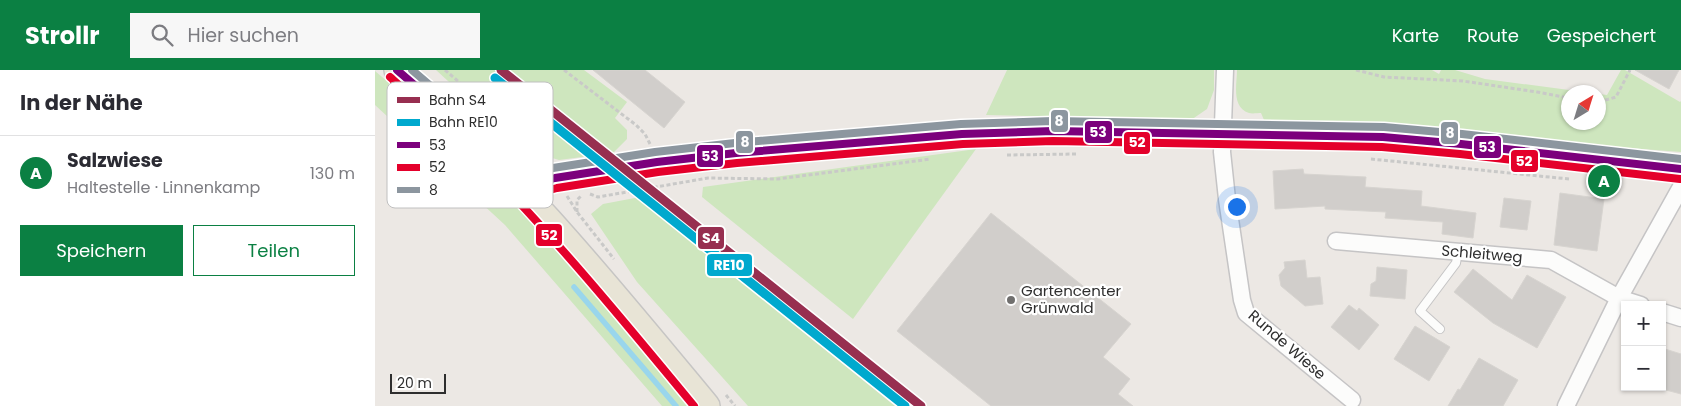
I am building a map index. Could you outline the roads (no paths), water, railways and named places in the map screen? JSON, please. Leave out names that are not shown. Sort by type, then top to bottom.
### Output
[{"type":"main road","points":[[397,70],[411,82]]},
{"type":"main road","points":[[553,179],[657,162],[736,153],[962,134],[1053,131],[1392,138],[1681,169]]},
{"type":"main road","points":[[536,208],[604,281],[707,406]]},
{"type":"street","name":"Runde Wiese","points":[[1225,70],[1222,152],[1242,300],[1246,313],[1353,400]]},
{"type":"street","points":[[1566,406],[1619,298],[1681,186]]},
{"type":"street","name":"Schleitweg","points":[[1336,241],[1551,260],[1619,298],[1628,301]]},
{"type":"street","points":[[1666,313],[1681,318]]},
{"type":"lane","points":[[1440,329],[1420,311],[1456,263],[1458,252]]},
{"type":"waterway","points":[[574,287],[676,406]]},
{"type":"rail line","name":"S4","points":[[501,70],[516,82]]},
{"type":"rail line","name":"RE10","points":[[495,78],[500,82]]},
{"type":"rail line","name":"S4","points":[[553,112],[921,406]]},
{"type":"rail line","name":"RE10","points":[[553,124],[905,406]]},
{"type":"place","name":"Salzwiese","points":[[1604,181]]},
{"type":"place","name":"Gartencenter Grünwald","points":[[1011,300]]}]
